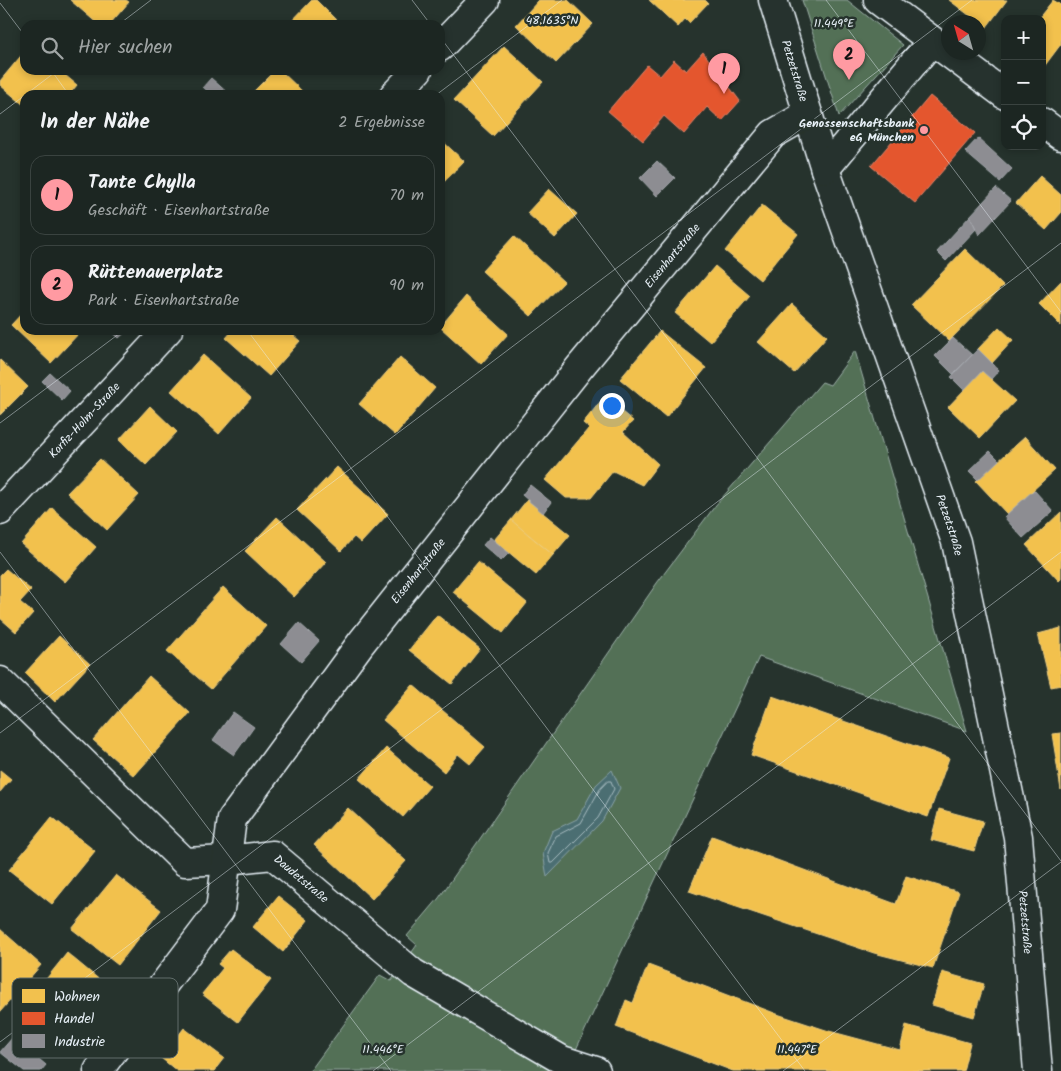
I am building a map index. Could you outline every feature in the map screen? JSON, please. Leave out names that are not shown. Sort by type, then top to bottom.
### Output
[{"type":"street","points":[[445,42],[485,0]]},
{"type":"street","name":"Petzetstraße","points":[[773,0],[825,169],[956,542],[1018,837],[1038,1071]]},
{"type":"street","points":[[882,1],[1001,92]]},
{"type":"street","points":[[825,169],[932,41]]},
{"type":"street","points":[[399,90],[413,75]]},
{"type":"street","name":"Eisenhartstraße","points":[[168,978],[220,910],[232,819],[361,643],[579,368],[772,134],[808,114]]},
{"type":"street","points":[[1046,125],[1061,136]]},
{"type":"street","name":"Korfiz-Holm-Straße","points":[[0,510],[163,335]]},
{"type":"street","name":"Daudetstraße","points":[[0,681],[186,862],[274,855],[413,973],[562,1060],[596,1071]]},
{"type":"street","name":"Eisenhartstraße","points":[[98,1071],[108,1058]]},
{"type":"green space","points":[[802,0],[847,0],[903,45],[839,116]]},
{"type":"green space","points":[[855,351],[967,731],[759,657],[566,1071],[310,1071],[380,975],[391,981],[417,945],[407,936],[439,898],[657,583],[715,506],[822,382],[830,385]]},
{"type":"water","points":[[612,770],[620,788],[602,821],[547,877],[543,853],[552,831],[577,819],[596,785]]},
{"type":"building: Wohnen","points":[[70,0],[126,0],[129,2],[113,20],[93,20]]},
{"type":"building: Wohnen","points":[[312,0],[316,0],[336,20],[293,20]]},
{"type":"building: Wohnen","points":[[539,0],[568,0],[593,24],[556,63],[516,25]]},
{"type":"building: Wohnen","points":[[649,0],[705,0],[708,3],[689,23],[685,19],[678,27]]},
{"type":"building: Wohnen","points":[[949,0],[1007,0],[986,28],[986,15],[969,15]]},
{"type":"building: Wohnen","points":[[1053,0],[1061,5],[1061,44],[1046,64],[1046,15],[1041,15]]},
{"type":"building: Wohnen","points":[[504,46],[543,82],[493,136],[454,100]]},
{"type":"building: Wohnen","points":[[20,57],[20,75],[65,75],[77,85],[73,90],[20,90],[20,102],[0,85],[0,81]]},
{"type":"building: Wohnen","points":[[270,75],[285,75],[301,90],[255,90]]},
{"type":"building: Wohnen","points":[[445,144],[464,161],[445,181]]},
{"type":"building: Wohnen","points":[[1040,176],[1061,195],[1061,213],[1046,230],[1016,203]]},
{"type":"building: Wohnen","points":[[549,189],[577,214],[555,238],[527,213]]},
{"type":"building: Wohnen","points":[[762,205],[798,234],[760,280],[725,251]]},
{"type":"building: Wohnen","points":[[514,236],[564,282],[531,316],[482,271]]},
{"type":"building: Wohnen","points":[[965,249],[1003,286],[949,341],[911,305]]},
{"type":"building: Wohnen","points":[[715,266],[750,296],[710,342],[675,313]]},
{"type":"building: Wohnen","points":[[1061,281],[1061,326],[1039,304]]},
{"type":"building: Wohnen","points":[[466,296],[508,334],[481,364],[445,332],[445,321]]},
{"type":"building: Wohnen","points":[[792,304],[827,336],[794,373],[758,342]]},
{"type":"building: Wohnen","points":[[20,315],[20,334],[11,325]]},
{"type":"building: Wohnen","points":[[999,327],[1013,340],[992,363],[978,349]]},
{"type":"building: Wohnen","points":[[660,331],[706,368],[666,417],[620,379]]},
{"type":"building: Wohnen","points":[[22,335],[77,335],[51,363]]},
{"type":"building: Wohnen","points":[[229,335],[293,335],[300,341],[269,376],[226,338]]},
{"type":"building: Wohnen","points":[[203,355],[251,398],[219,434],[171,391]]},
{"type":"building: Wohnen","points":[[400,357],[435,388],[395,435],[359,404]]},
{"type":"building: Wohnen","points":[[0,360],[28,387],[0,415]]},
{"type":"building: Wohnen","points":[[982,371],[1015,401],[980,438],[948,407]]},
{"type":"building: Wohnen","points":[[604,397],[633,421],[623,432],[658,464],[642,485],[613,471],[591,498],[566,498],[545,480],[589,428],[583,423]]},
{"type":"building: Wohnen","points":[[150,406],[177,432],[146,465],[119,440]]},
{"type":"building: Wohnen","points":[[1025,437],[1055,470],[1007,514],[976,481]]},
{"type":"building: Wohnen","points":[[100,459],[139,495],[107,530],[67,493]]},
{"type":"building: Wohnen","points":[[337,467],[388,514],[361,543],[354,537],[341,551],[297,510]]},
{"type":"building: Wohnen","points":[[527,500],[570,535],[553,555],[511,520]]},
{"type":"building: Wohnen","points":[[52,508],[96,547],[65,582],[21,544]]},
{"type":"building: Wohnen","points":[[1061,512],[1061,579],[1059,581],[1026,545]]},
{"type":"building: Wohnen","points":[[277,517],[326,562],[294,597],[245,551]]},
{"type":"building: Wohnen","points":[[511,520],[553,555],[536,575],[494,540]]},
{"type":"building: Wohnen","points":[[478,562],[527,603],[503,633],[453,592]]},
{"type":"building: Wohnen","points":[[6,569],[31,590],[20,602],[33,613],[16,632],[0,618],[0,575]]},
{"type":"building: Wohnen","points":[[223,587],[266,626],[211,689],[167,651]]},
{"type":"building: Wohnen","points":[[437,615],[480,649],[452,684],[409,650]]},
{"type":"building: Wohnen","points":[[1061,628],[1061,685],[1051,687],[1038,634]]},
{"type":"building: Wohnen","points":[[59,636],[90,664],[55,702],[25,673]]},
{"type":"building: Wohnen","points":[[149,676],[190,713],[134,776],[93,740]]},
{"type":"building: Wohnen","points":[[413,685],[485,747],[470,764],[458,754],[444,772],[383,720]]},
{"type":"building: Wohnen","points":[[772,696],[949,758],[928,817],[751,755]]},
{"type":"building: Wohnen","points":[[1061,733],[1061,790],[1052,734]]},
{"type":"building: Wohnen","points":[[386,748],[430,786],[403,817],[359,779]]},
{"type":"building: Wohnen","points":[[0,770],[11,779],[0,792]]},
{"type":"building: Wohnen","points":[[348,808],[406,861],[372,899],[314,845]]},
{"type":"building: Wohnen","points":[[939,809],[983,821],[974,851],[931,840]]},
{"type":"building: Wohnen","points":[[52,817],[95,851],[52,904],[9,870]]},
{"type":"building: Wohnen","points":[[712,836],[896,904],[906,876],[959,892],[933,968],[874,953],[689,891]]},
{"type":"building: Wohnen","points":[[116,875],[161,910],[118,965],[72,929]]},
{"type":"building: Wohnen","points":[[278,896],[308,920],[283,952],[253,927]]},
{"type":"building: Wohnen","points":[[0,929],[41,965],[30,978],[12,978],[12,998],[0,1012]]},
{"type":"building: Wohnen","points":[[231,949],[271,980],[238,1022],[202,994],[223,968],[218,964]]},
{"type":"building: Wohnen","points":[[67,953],[97,978],[47,978]]},
{"type":"building: Wohnen","points":[[648,965],[777,1014],[829,1031],[900,1050],[906,1025],[970,1043],[963,1071],[733,1071],[616,1027],[626,1000],[633,1003]]},
{"type":"building: Wohnen","points":[[942,972],[984,984],[974,1017],[932,1005]]},
{"type":"building: Wohnen","points":[[184,1028],[224,1058],[214,1071],[177,1071],[161,1058],[178,1058],[178,1036]]},
{"type":"building: Handel","points":[[703,52],[740,101],[722,121],[707,107],[684,134],[664,116],[643,141],[608,111],[647,65],[660,76],[674,60],[686,71]]},
{"type":"building: Handel","points":[[930,96],[975,133],[915,203],[871,166]]},
{"type":"building: Industrie","points":[[211,78],[224,90],[206,90],[203,87]]},
{"type":"building: Industrie","points":[[978,138],[1012,169],[1000,182],[965,152]]},
{"type":"building: Industrie","points":[[657,161],[675,178],[657,196],[640,178]]},
{"type":"building: Industrie","points":[[996,188],[1011,201],[979,235],[970,216]]},
{"type":"building: Industrie","points":[[970,216],[976,229],[946,261],[937,252]]},
{"type":"building: Industrie","points":[[953,338],[972,355],[953,374],[935,356]]},
{"type":"building: Industrie","points":[[978,349],[999,370],[991,379],[982,371],[964,390],[951,377]]},
{"type":"building: Industrie","points":[[50,373],[70,391],[62,400],[42,381]]},
{"type":"building: Industrie","points":[[990,451],[999,460],[978,480],[969,471]]},
{"type":"building: Industrie","points":[[530,485],[551,502],[543,513],[522,495]]},
{"type":"building: Industrie","points":[[1034,490],[1053,511],[1023,538],[1004,517]]},
{"type":"building: Industrie","points":[[490,537],[509,553],[501,561],[483,545]]},
{"type":"building: Industrie","points":[[299,623],[319,641],[301,662],[281,644]]},
{"type":"building: Industrie","points":[[233,712],[254,727],[234,755],[213,740]]},
{"type":"building: Industrie","points":[[12,1038],[12,1058],[38,1058],[46,1065],[41,1071],[24,1071],[0,1052]]},
{"type":"place","name":"Rüttenauerplatz","points":[[849,80]]},
{"type":"place","name":"Tante Chylla","points":[[724,94]]},
{"type":"place","name":"Genossenschaftsbank eG München","points":[[924,130]]}]
